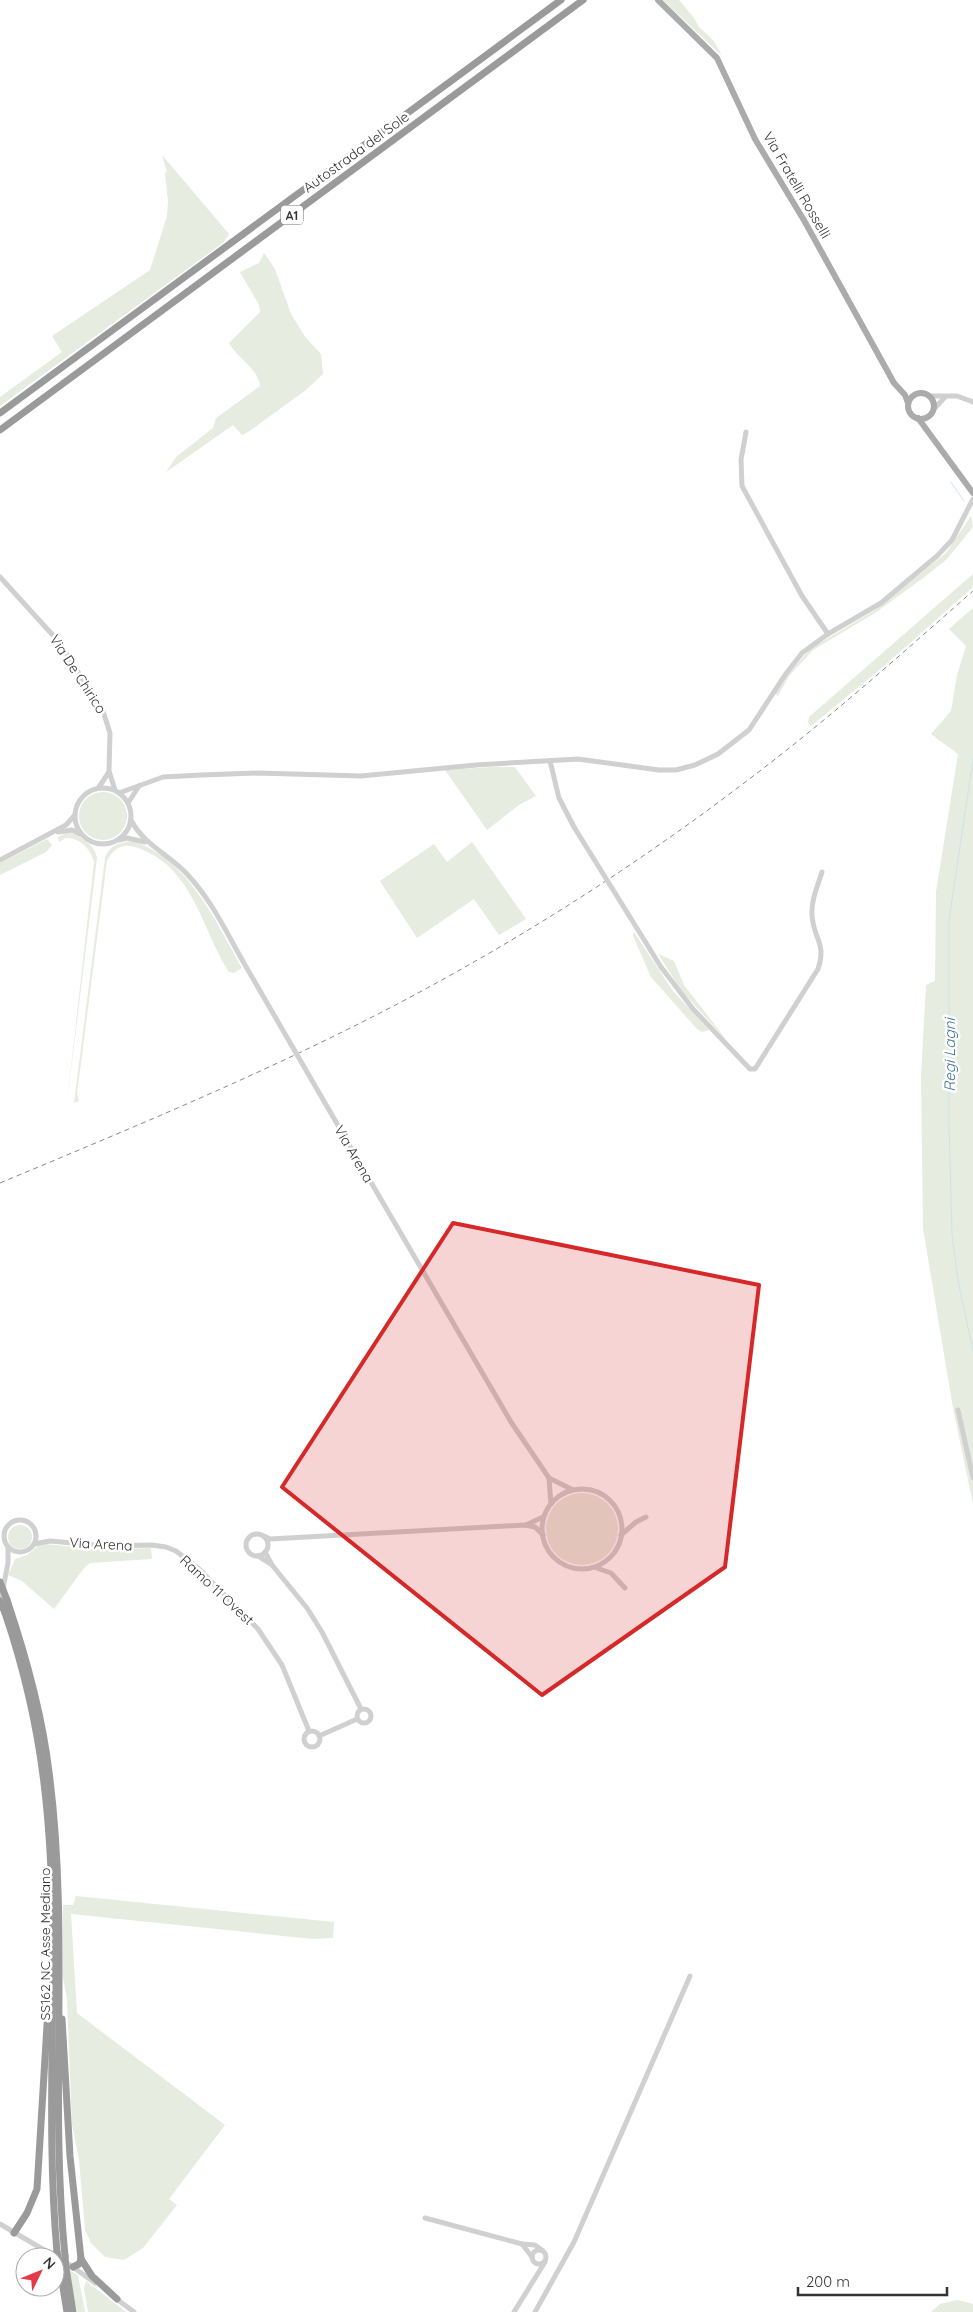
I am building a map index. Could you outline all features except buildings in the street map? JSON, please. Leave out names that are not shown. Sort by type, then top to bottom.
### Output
[{"type":"highway","name":"Autostrada del Sole","points":[[0,414],[561,0]]},
{"type":"highway","name":"Autostrada del Sole","points":[[0,430],[582,0]]},
{"type":"highway","name":"SS162 NC Asse Mediano","points":[[0,1582],[5,1614],[31,1702],[44,1782],[51,1867],[59,2177],[65,2256],[70,2267],[73,2312]]},
{"type":"highway","name":"SS162 NC Asse Mediano","points":[[2,1602],[31,1674],[50,1772],[57,1869],[51,2118],[57,2252],[67,2312]]},
{"type":"highway","points":[[14,2233],[27,2213],[36,2189],[46,2023],[55,1989]]},
{"type":"highway","points":[[55,1989],[64,2034],[70,2156],[81,2259],[92,2276],[117,2299]]},
{"type":"highway","points":[[70,2267],[79,2264],[81,2259]]},
{"type":"main road","name":"Via Fratelli Rosselli","points":[[658,0],[716,58],[755,140],[805,222],[894,383],[903,392],[908,403]]},
{"type":"main road","points":[[903,392],[913,396]]},
{"type":"main road","points":[[927,429],[927,418],[934,409],[930,396],[920,393],[913,396],[908,403],[911,414],[918,418],[927,429],[973,493]]},
{"type":"main road","points":[[918,418],[927,418]]},
{"type":"street","points":[[930,396],[957,396],[972,399]]},
{"type":"street","points":[[934,409],[945,397]]},
{"type":"street","points":[[746,432],[741,460],[742,486],[802,596],[828,634]]},
{"type":"street","points":[[0,860],[66,825],[74,816],[76,806],[81,797],[89,790],[99,787],[117,791],[163,777],[258,773],[361,776],[476,765],[578,759],[659,770],[676,770],[706,761],[738,740],[749,730],[792,664],[802,653],[828,634],[881,603],[937,556],[952,540],[973,499]]},
{"type":"street","name":"Via De Chirico","points":[[0,577],[59,642],[103,711],[110,733],[109,771],[117,791]]},
{"type":"street","points":[[550,761],[559,798],[574,827],[661,967],[693,1009],[750,1068],[755,1069],[818,969],[822,950],[812,916],[813,902],[822,872]]},
{"type":"street","points":[[99,787],[109,771]]},
{"type":"street","points":[[128,803],[139,785]]},
{"type":"street","points":[[50,835],[67,830],[81,834],[96,843],[108,844],[118,840],[125,833],[131,820],[128,803],[117,791]]},
{"type":"street","points":[[74,816],[81,834]]},
{"type":"street","name":"Via Arena","points":[[131,820],[146,843]]},
{"type":"street","name":"Via Arena","points":[[118,840],[127,838],[146,843],[172,861],[199,888],[242,958],[490,1389],[549,1478],[551,1504]]},
{"type":"street","points":[[958,1410],[973,1478]]},
{"type":"street","name":"Via Arena","points":[[549,1478],[573,1490]]},
{"type":"street","points":[[542,1536],[544,1517],[551,1504],[561,1495],[573,1490],[593,1491],[610,1502],[618,1513],[621,1535]]},
{"type":"street","points":[[525,1526],[544,1517]]},
{"type":"street","points":[[594,1567],[608,1559],[614,1552],[621,1535],[636,1522],[646,1517]]},
{"type":"street","points":[[0,1532],[14,1522],[23,1520],[30,1524],[36,1533],[34,1544],[29,1550],[21,1552],[8,1562]]},
{"type":"street","points":[[319,1736],[357,1719],[365,1722],[370,1718],[369,1711],[361,1709],[322,1632],[307,1608],[272,1565],[247,1548],[247,1541],[255,1534],[270,1539],[535,1527],[542,1536],[548,1550],[558,1561],[579,1568],[594,1567],[611,1573],[625,1588]]},
{"type":"street","points":[[2,1602],[8,1562],[7,1528]]},
{"type":"street","name":"Via Arena","points":[[36,1533],[50,1540]]},
{"type":"street","points":[[264,1536],[267,1542],[266,1550],[272,1565]]},
{"type":"street","points":[[0,1538],[21,1552]]},
{"type":"street","points":[[255,1555],[266,1550],[275,1542],[290,1538]]},
{"type":"street","name":"Via Arena","points":[[34,1544],[50,1540],[106,1546],[152,1545]]},
{"type":"street","name":"Ramo 11 Ovest","points":[[152,1545],[166,1547],[198,1568],[250,1618],[282,1665],[309,1731]]},
{"type":"street","points":[[357,1719],[357,1714],[361,1709]]},
{"type":"street","points":[[309,1731],[314,1731],[319,1736],[317,1744],[307,1745],[304,1738],[309,1731]]},
{"type":"street","points":[[535,2312],[574,2242],[690,1976]]},
{"type":"street","points":[[425,2218],[522,2244],[535,2245],[542,2250],[546,2255],[544,2262],[514,2312]]},
{"type":"street","points":[[0,2224],[70,2267],[134,2312]]},
{"type":"street","points":[[522,2244],[538,2264],[544,2262]]},
{"type":"street","points":[[536,2276],[533,2259],[535,2251],[542,2250]]},
{"type":"highlighted area","points":[[453,1223],[759,1285],[725,1567],[542,1695],[282,1487]]},
{"type":"shaded area","points":[[663,0],[679,0],[699,27],[714,41],[722,56]]},
{"type":"shaded area","points":[[162,155],[229,234],[224,242],[0,406],[0,397],[62,352],[52,336],[150,270],[167,216],[168,201],[165,173],[167,172]]},
{"type":"shaded area","points":[[264,253],[275,269],[291,314],[306,338],[321,354],[323,374],[306,390],[248,432],[242,435],[233,425],[166,472],[176,457],[213,428],[216,418],[260,386],[256,374],[229,343],[260,312],[259,305],[240,272],[259,263]]},
{"type":"shaded area","points":[[971,516],[973,527],[946,560],[875,613],[813,650],[789,676],[778,696],[775,694],[786,677],[810,649],[872,612],[946,553]]},
{"type":"shaded area","points":[[973,574],[973,587],[884,666],[811,726],[808,723],[809,717]]},
{"type":"shaded area","points":[[973,608],[973,1504],[953,1408],[923,1228],[921,1076],[926,985],[935,981],[936,892],[958,754],[931,734],[951,711],[957,675],[966,646],[949,629]]},
{"type":"shaded area","points":[[515,767],[536,796],[519,805],[487,830],[445,770]]},
{"type":"shaded area","points":[[98,792],[108,792],[120,799],[127,811],[127,821],[120,833],[108,840],[98,840],[90,836],[83,829],[79,821],[79,811],[83,803],[90,796]]},
{"type":"shaded area","points":[[68,832],[86,841],[94,849],[97,858],[67,1103],[94,862],[91,853],[80,842],[66,838],[59,842],[58,837]]},
{"type":"shaded area","points":[[47,839],[52,845],[46,852],[0,875],[0,863]]},
{"type":"shaded area","points":[[132,841],[151,849],[169,861],[184,876],[211,912],[242,968],[234,973],[229,972],[193,900],[183,883],[170,868],[155,856],[135,847],[126,846],[115,850],[107,861],[77,1094],[79,1101],[74,1103],[105,858],[109,850],[115,845]]},
{"type":"shaded area","points":[[472,842],[526,919],[499,935],[474,899],[417,938],[380,881],[434,844],[447,862]]},
{"type":"shaded area","points":[[634,932],[673,991],[709,1030],[702,1032],[697,1029],[651,977],[633,936]]},
{"type":"shaded area","points":[[658,954],[674,961],[684,985],[728,1042],[681,990]]},
{"type":"shaded area","points":[[582,1493],[602,1499],[612,1509],[618,1529],[612,1549],[602,1559],[582,1565],[562,1559],[552,1549],[546,1529],[552,1509],[562,1499]]},
{"type":"shaded area","points":[[20,1525],[25,1526],[31,1532],[31,1542],[25,1548],[20,1549],[15,1548],[9,1542],[8,1537],[9,1532],[15,1526]]},
{"type":"shaded area","points":[[39,1545],[103,1550],[151,1548],[152,1559],[90,1563],[84,1568],[54,1609],[22,1581],[8,1575],[15,1559],[27,1555]]},
{"type":"shaded area","points":[[76,1896],[334,1922],[333,1938],[313,1939],[71,1914],[77,2013],[225,2125],[169,2199],[177,2205],[143,2248],[124,2260],[105,2257],[91,2243],[85,2230],[79,2160],[72,2124],[67,1999],[63,1978],[63,1905],[73,1905]]},
{"type":"shaded area","points":[[69,2270],[78,2275],[85,2312],[77,2312]]},
{"type":"shaded area","points":[[86,2281],[126,2312],[88,2312],[84,2288]]},
{"type":"shaded area","points":[[957,2300],[973,2304],[973,2312],[931,2312],[940,2304]]},
{"type":"waterway","points":[[951,482],[964,501]]},
{"type":"waterway","name":"Regi Lagni","points":[[973,759],[949,920],[949,1126],[952,1234],[958,1281],[973,1351]]},
{"type":"railway","points":[[0,1183],[236,1082],[352,1027],[465,967],[552,916],[636,861],[758,772],[886,667],[973,591]]}]
